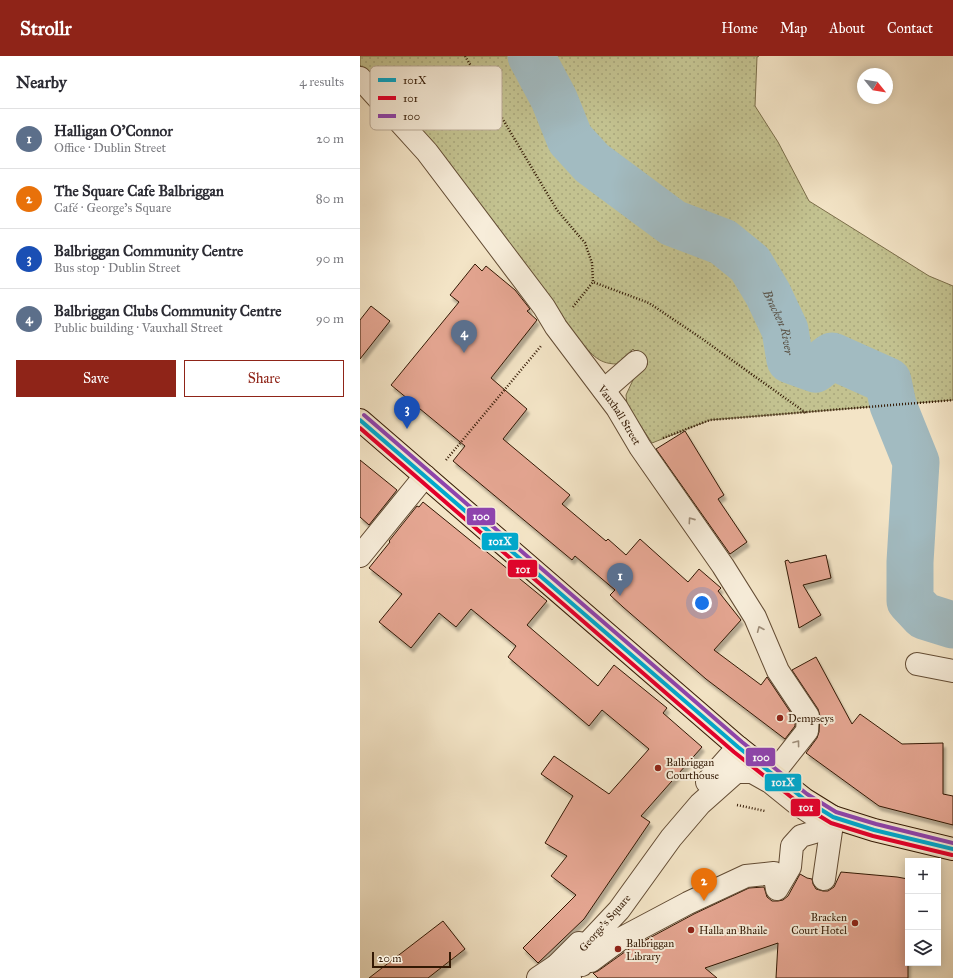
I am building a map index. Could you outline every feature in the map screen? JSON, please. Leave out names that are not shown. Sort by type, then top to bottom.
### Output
[{"type":"main road","points":[[360,420],[738,747],[832,822],[874,830],[953,849]]},
{"type":"street","name":"Vauxhall Street","points":[[360,78],[370,89]]},
{"type":"street","name":"Vauxhall Street","points":[[407,130],[427,152],[544,307],[556,327],[617,408],[640,447],[723,566],[755,617],[778,671],[808,716],[806,731],[773,774]]},
{"type":"street","points":[[604,390],[636,362]]},
{"type":"street","points":[[360,556],[425,476]]},
{"type":"street","points":[[917,664],[953,671]]},
{"type":"street","name":"George's Square","points":[[538,978],[563,972],[665,832],[738,747]]},
{"type":"street","name":"George's Square","points":[[736,772],[752,772],[770,782],[796,803],[832,822],[801,836],[792,846],[790,867],[777,889],[774,873],[746,876],[688,903],[622,938],[591,961],[585,961],[582,965],[572,960],[619,910],[672,838],[700,804],[736,772]]},
{"type":"street","points":[[824,879],[832,822]]},
{"type":"path","points":[[465,56],[471,66]]},
{"type":"path","points":[[442,456],[447,461],[593,282],[592,263],[585,244],[557,210],[502,118]]},
{"type":"path","points":[[593,282],[649,303],[806,413]]},
{"type":"path","points":[[640,447],[710,420],[953,400]]},
{"type":"shaded area","points":[[360,56],[759,56],[757,57],[755,106],[778,142],[809,201],[929,276],[953,286],[953,400],[710,420],[652,443],[627,405],[626,395],[633,380],[648,364],[633,349],[617,364],[604,362],[590,352],[577,338],[416,130],[502,130],[502,66],[370,66],[370,76],[360,65]]},
{"type":"building","points":[[475,264],[482,271],[486,266],[515,290],[530,309],[527,311],[537,320],[491,378],[527,409],[503,439],[570,495],[562,504],[606,541],[608,539],[626,555],[640,539],[688,582],[699,569],[721,588],[718,591],[741,620],[714,650],[761,685],[767,677],[795,719],[795,726],[785,739],[706,679],[623,607],[610,595],[615,590],[575,556],[572,560],[453,461],[465,446],[391,385],[459,302],[450,295]]},
{"type":"building","points":[[371,306],[390,321],[360,359],[360,320]]},
{"type":"building","points":[[685,431],[724,495],[718,499],[747,542],[730,554],[656,449]]},
{"type":"building","points":[[360,460],[397,490],[369,525],[360,517]]},
{"type":"building","points":[[423,502],[547,601],[527,625],[598,686],[614,665],[667,708],[663,713],[702,747],[641,816],[650,822],[584,919],[538,963],[523,948],[576,895],[551,876],[567,856],[545,843],[573,796],[541,774],[554,756],[609,794],[649,749],[602,710],[589,726],[508,657],[516,646],[471,609],[456,627],[439,613],[411,648],[379,622],[402,594],[369,568],[417,506],[419,507]]},
{"type":"building","points":[[826,555],[831,578],[803,585],[821,615],[799,628],[785,561],[788,560],[790,563]]},
{"type":"building","points":[[816,657],[852,724],[860,714],[902,744],[943,743],[943,794],[953,796],[953,825],[879,806],[806,753],[817,738],[820,716],[818,709],[792,670]]},
{"type":"building","points":[[841,872],[905,878],[905,966],[908,966],[908,978],[776,978],[778,943],[705,968],[717,978],[598,978],[593,973],[629,949],[694,914],[749,888],[764,887],[767,897],[772,901],[783,900],[788,896],[800,874],[812,879],[816,889],[828,891],[834,887]]},
{"type":"building","points":[[443,921],[465,949],[428,978],[369,978]]},
{"type":"waterway","name":"Bracken River","points":[[531,56],[554,99],[570,139],[592,163],[673,223],[723,242],[750,264],[768,294],[785,330],[790,360],[815,369],[832,356],[888,381],[893,405],[916,462],[910,562],[910,601],[924,616],[953,625]]},
{"type":"transit line","name":"100","points":[[364,415],[742,742],[807,794],[836,812],[876,824],[953,843]]},
{"type":"transit line","name":"101X","points":[[360,420],[738,747],[804,799],[833,817],[874,830],[953,849]]},
{"type":"transit line","name":"101","points":[[360,428],[734,752],[800,804],[831,823],[873,836],[952,855]]},
{"type":"place","name":"Balbriggan Clubs Community Centre","points":[[464,353]]},
{"type":"place","name":"Balbriggan Community Centre","points":[[407,429]]},
{"type":"place","name":"Halligan O'Connor","points":[[620,596]]},
{"type":"place","name":"Dempseys","points":[[780,718]]},
{"type":"place","name":"Balbriggan Courthouse","points":[[658,768]]},
{"type":"place","name":"The Square Cafe Balbriggan","points":[[704,901]]},
{"type":"place","name":"Bracken Court Hotel","points":[[855,923]]},
{"type":"place","name":"Halla an Bhaile","points":[[691,930]]},
{"type":"place","name":"Balbriggan Library","points":[[618,949]]}]
